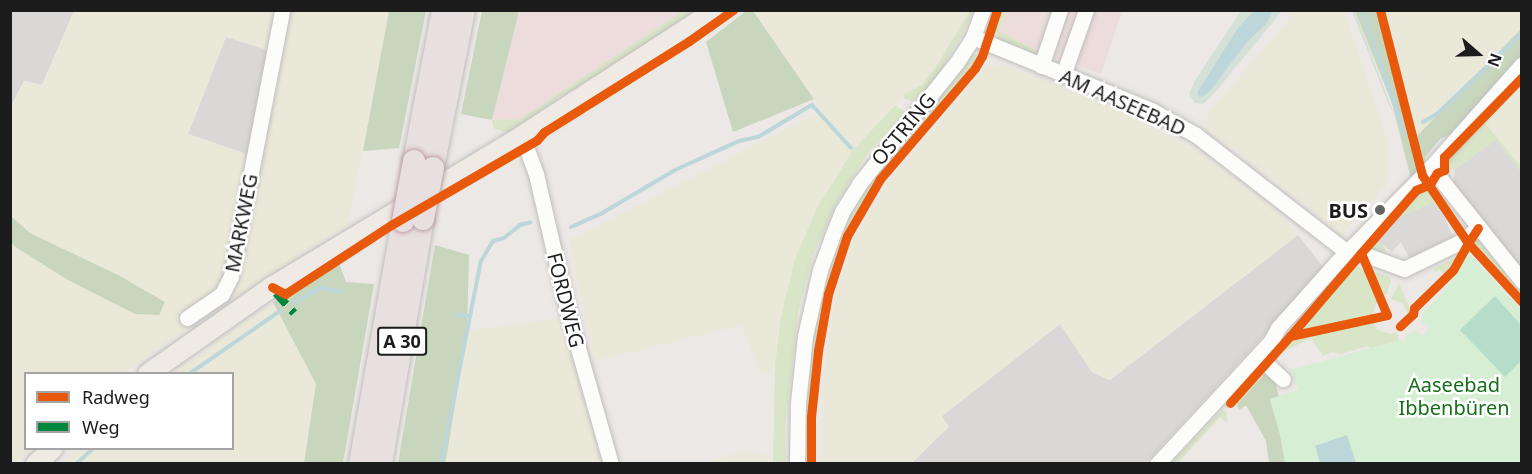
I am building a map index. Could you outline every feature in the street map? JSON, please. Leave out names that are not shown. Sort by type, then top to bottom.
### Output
[{"type":"highway","name":"A 30","points":[[360,464],[413,220],[423,164],[443,10]]},
{"type":"highway","name":"A 30","points":[[423,164],[464,10]]},
{"type":"highway","name":"A 30","points":[[381,464],[413,220]]},
{"type":"main road","points":[[150,372],[272,287],[522,136],[716,10]]},
{"type":"main road","points":[[36,464],[51,450]]},
{"type":"street","name":"MARKWEG","points":[[188,318],[216,300],[227,288],[282,10]]},
{"type":"street","name":"OSTRING","points":[[797,464],[798,403],[805,336],[820,270],[831,239],[843,210],[859,184],[878,158],[919,112],[973,37],[983,10]]},
{"type":"street","points":[[1041,66],[1060,10]]},
{"type":"street","points":[[1063,75],[1086,10]]},
{"type":"street","name":"AM AASEEBAD","points":[[973,37],[1153,111],[1202,139],[1351,250],[1404,269],[1460,242],[1478,228]]},
{"type":"street","points":[[1157,464],[1258,356],[1278,328],[1431,167],[1521,64]]},
{"type":"street","name":"FORDWEG","points":[[522,136],[536,174],[568,313],[611,464]]},
{"type":"street","points":[[241,138],[256,143]]},
{"type":"street","points":[[1431,167],[1521,281]]},
{"type":"street","points":[[1258,356],[1282,379]]},
{"type":"shaded area","points":[[1297,10],[1342,11],[1346,16],[1389,144],[1387,183],[1342,235],[1239,152],[1205,129],[1208,113]]},
{"type":"shaded area","points":[[11,11],[74,11],[42,85],[24,81],[11,106]]},
{"type":"shaded area","points":[[74,11],[278,11],[270,51],[226,37],[188,134],[249,155],[220,289],[189,314],[194,323],[125,372],[24,372],[24,450],[31,450],[15,464],[10,463],[10,243],[68,280],[135,313],[159,314],[165,302],[120,276],[30,233],[11,215],[11,106],[24,81],[42,85]]},
{"type":"shaded area","points":[[287,11],[389,11],[348,224],[233,298]]},
{"type":"shaded area","points":[[519,11],[683,11],[521,119],[492,120]]},
{"type":"shaded area","points":[[753,11],[970,11],[956,37],[928,78],[918,87],[903,95],[853,150],[781,317],[775,367],[762,375],[741,325],[595,361],[569,240],[823,111]]},
{"type":"shaded area","points":[[1006,11],[1122,11],[1101,74],[1038,51],[999,31]]},
{"type":"shaded area","points":[[1241,11],[1282,11],[1212,96],[1203,104],[1195,103],[1189,94],[1196,79]]},
{"type":"shaded area","points":[[1352,11],[1355,11],[1394,114],[1388,103]]},
{"type":"shaded area","points":[[1382,11],[1521,11],[1521,29],[1416,138]]},
{"type":"shaded area","points":[[226,36],[270,51],[249,155],[188,134]]},
{"type":"shaded area","points":[[1003,65],[1104,102],[1203,155],[1268,203],[1298,235],[1110,380],[1092,372],[1060,324],[942,416],[949,427],[911,463],[821,463],[822,385],[836,294],[853,240],[886,184],[986,66]]},
{"type":"shaded area","points":[[1521,81],[1521,165],[1484,122]]},
{"type":"shaded area","points":[[1496,140],[1521,172],[1521,269],[1453,185],[1455,169]]},
{"type":"shaded area","points":[[1433,203],[1444,216],[1453,237],[1409,258],[1401,242],[1392,252],[1376,240],[1393,220]]},
{"type":"shaded area","points":[[1298,235],[1325,269],[1146,463],[911,464],[948,427],[942,416],[1060,324],[1092,372],[1110,380]]},
{"type":"shaded area","points":[[1336,270],[1342,276],[1292,331],[1287,326]]},
{"type":"shaded area","points":[[273,302],[316,384],[304,463],[60,464],[76,450],[234,450],[234,372],[174,372]]},
{"type":"shaded area","points":[[559,318],[603,463],[445,464],[467,331]]},
{"type":"shaded area","points":[[742,452],[772,455],[773,463],[699,464]]},
{"type":"green space","points":[[389,11],[426,11],[399,148],[363,151]]},
{"type":"green space","points":[[482,11],[519,11],[492,120],[461,114]]},
{"type":"green space","points":[[683,11],[699,11],[607,72],[558,98],[510,133],[494,129],[492,120],[521,119]]},
{"type":"green space","points":[[746,11],[753,11],[814,99],[733,132],[706,42]]},
{"type":"green space","points":[[970,11],[973,11],[963,33],[920,99],[912,101],[905,99],[903,95],[922,85],[935,68]]},
{"type":"green space","points":[[1001,11],[1006,11],[999,31],[1038,51],[1030,57],[1006,47],[994,31]]},
{"type":"green space","points":[[1355,11],[1382,11],[1416,137],[1521,29],[1521,58],[1448,136],[1441,138],[1425,157],[1425,164],[1411,179],[1392,103]]},
{"type":"green space","points":[[979,54],[965,76],[874,183],[846,231],[832,271],[817,338],[810,397],[809,463],[804,464],[806,381],[815,318],[827,269],[848,215],[883,163],[968,57]]},
{"type":"green space","points":[[895,105],[905,112],[868,153],[837,202],[814,253],[798,313],[785,429],[786,463],[773,463],[775,367],[781,317],[795,259],[817,208],[853,150]]},
{"type":"green space","points":[[1484,122],[1521,166],[1521,173],[1496,140],[1455,169],[1447,170],[1446,157]]},
{"type":"green space","points":[[1422,189],[1433,192],[1442,208],[1376,239],[1385,248],[1386,254],[1368,250],[1367,247],[1402,207],[1404,210],[1408,205],[1406,203]]},
{"type":"green space","points":[[10,215],[30,233],[120,276],[165,302],[159,315],[135,314],[68,280],[17,248],[11,243]]},
{"type":"green space","points":[[1481,240],[1521,288],[1521,298],[1472,242]]},
{"type":"green space","points":[[435,245],[469,255],[467,331],[447,454],[445,463],[398,463]]},
{"type":"green space","name":"Aaseebad Ibbenbüren","points":[[1467,252],[1521,309],[1521,463],[1285,463],[1270,399],[1298,390],[1291,370],[1399,340],[1404,342],[1408,334],[1416,331],[1425,336],[1428,326],[1421,323],[1423,313],[1448,287]]},
{"type":"green space","points":[[1457,257],[1451,269],[1442,274],[1440,270],[1434,272],[1433,269]]},
{"type":"green space","points":[[337,258],[346,282],[374,284],[343,463],[304,463],[316,384],[273,302]]},
{"type":"green space","points":[[1353,265],[1365,270],[1380,302],[1376,304],[1372,317],[1298,332],[1297,329]]},
{"type":"green space","points":[[1376,272],[1389,277],[1391,281],[1387,294],[1383,296],[1374,277]]},
{"type":"green space","points":[[1399,283],[1410,309],[1408,314],[1402,303],[1391,299]]},
{"type":"green space","points":[[1495,296],[1521,325],[1521,361],[1505,377],[1460,330]]},
{"type":"green space","points":[[1373,321],[1377,330],[1390,334],[1396,332],[1399,340],[1372,349],[1368,346],[1341,354],[1332,352],[1323,356],[1311,338],[1274,356],[1290,339]]},
{"type":"green space","points":[[1265,373],[1275,383],[1279,396],[1270,400],[1280,434],[1285,463],[1269,463],[1266,441],[1246,405],[1239,410],[1237,405]]},
{"type":"green space","points":[[1255,378],[1258,381],[1237,405],[1235,400]]},
{"type":"green space","points":[[1222,410],[1226,412],[1228,420],[1226,422],[1220,417],[1178,463],[1171,463]]},
{"type":"water","points":[[1254,11],[1273,11],[1266,24],[1246,43],[1210,91],[1202,97],[1198,95],[1198,91],[1238,28]]},
{"type":"water","points":[[1347,435],[1356,463],[1320,463],[1315,446]]},
{"type":"waterway","points":[[1362,10],[1405,134]]},
{"type":"waterway","points":[[1423,122],[1437,114],[1521,34]]},
{"type":"waterway","points":[[571,227],[604,212],[675,170],[739,141],[758,137],[812,105],[851,148]]},
{"type":"waterway","points":[[441,464],[481,261],[493,241],[504,238],[520,225],[531,222]]},
{"type":"waterway","points":[[294,302],[320,288],[342,292]]},
{"type":"waterway","points":[[192,372],[280,311]]},
{"type":"waterway","points":[[457,315],[469,316]]},
{"type":"waterway","points":[[76,464],[92,450]]},
{"type":"marked path","points":[[276,293],[294,313]]},
{"type":"cycle path","points":[[272,287],[285,294],[391,225],[537,140],[544,132],[689,41],[733,10]]},
{"type":"cycle path","points":[[811,464],[811,417],[818,351],[828,294],[847,236],[880,179],[975,68],[982,56],[997,10]]},
{"type":"cycle path","points":[[1380,10],[1422,175],[1468,243],[1453,270],[1414,308],[1413,314],[1400,326]]},
{"type":"cycle path","points":[[1361,253],[1416,190],[1430,184],[1437,173],[1444,170],[1444,157],[1522,77]]},
{"type":"cycle path","points":[[1478,228],[1468,243],[1522,302]]},
{"type":"cycle path","points":[[1230,403],[1290,336],[1387,315],[1361,253],[1290,336]]},
{"type":"place","name":"BUS","points":[[1380,210]]}]
